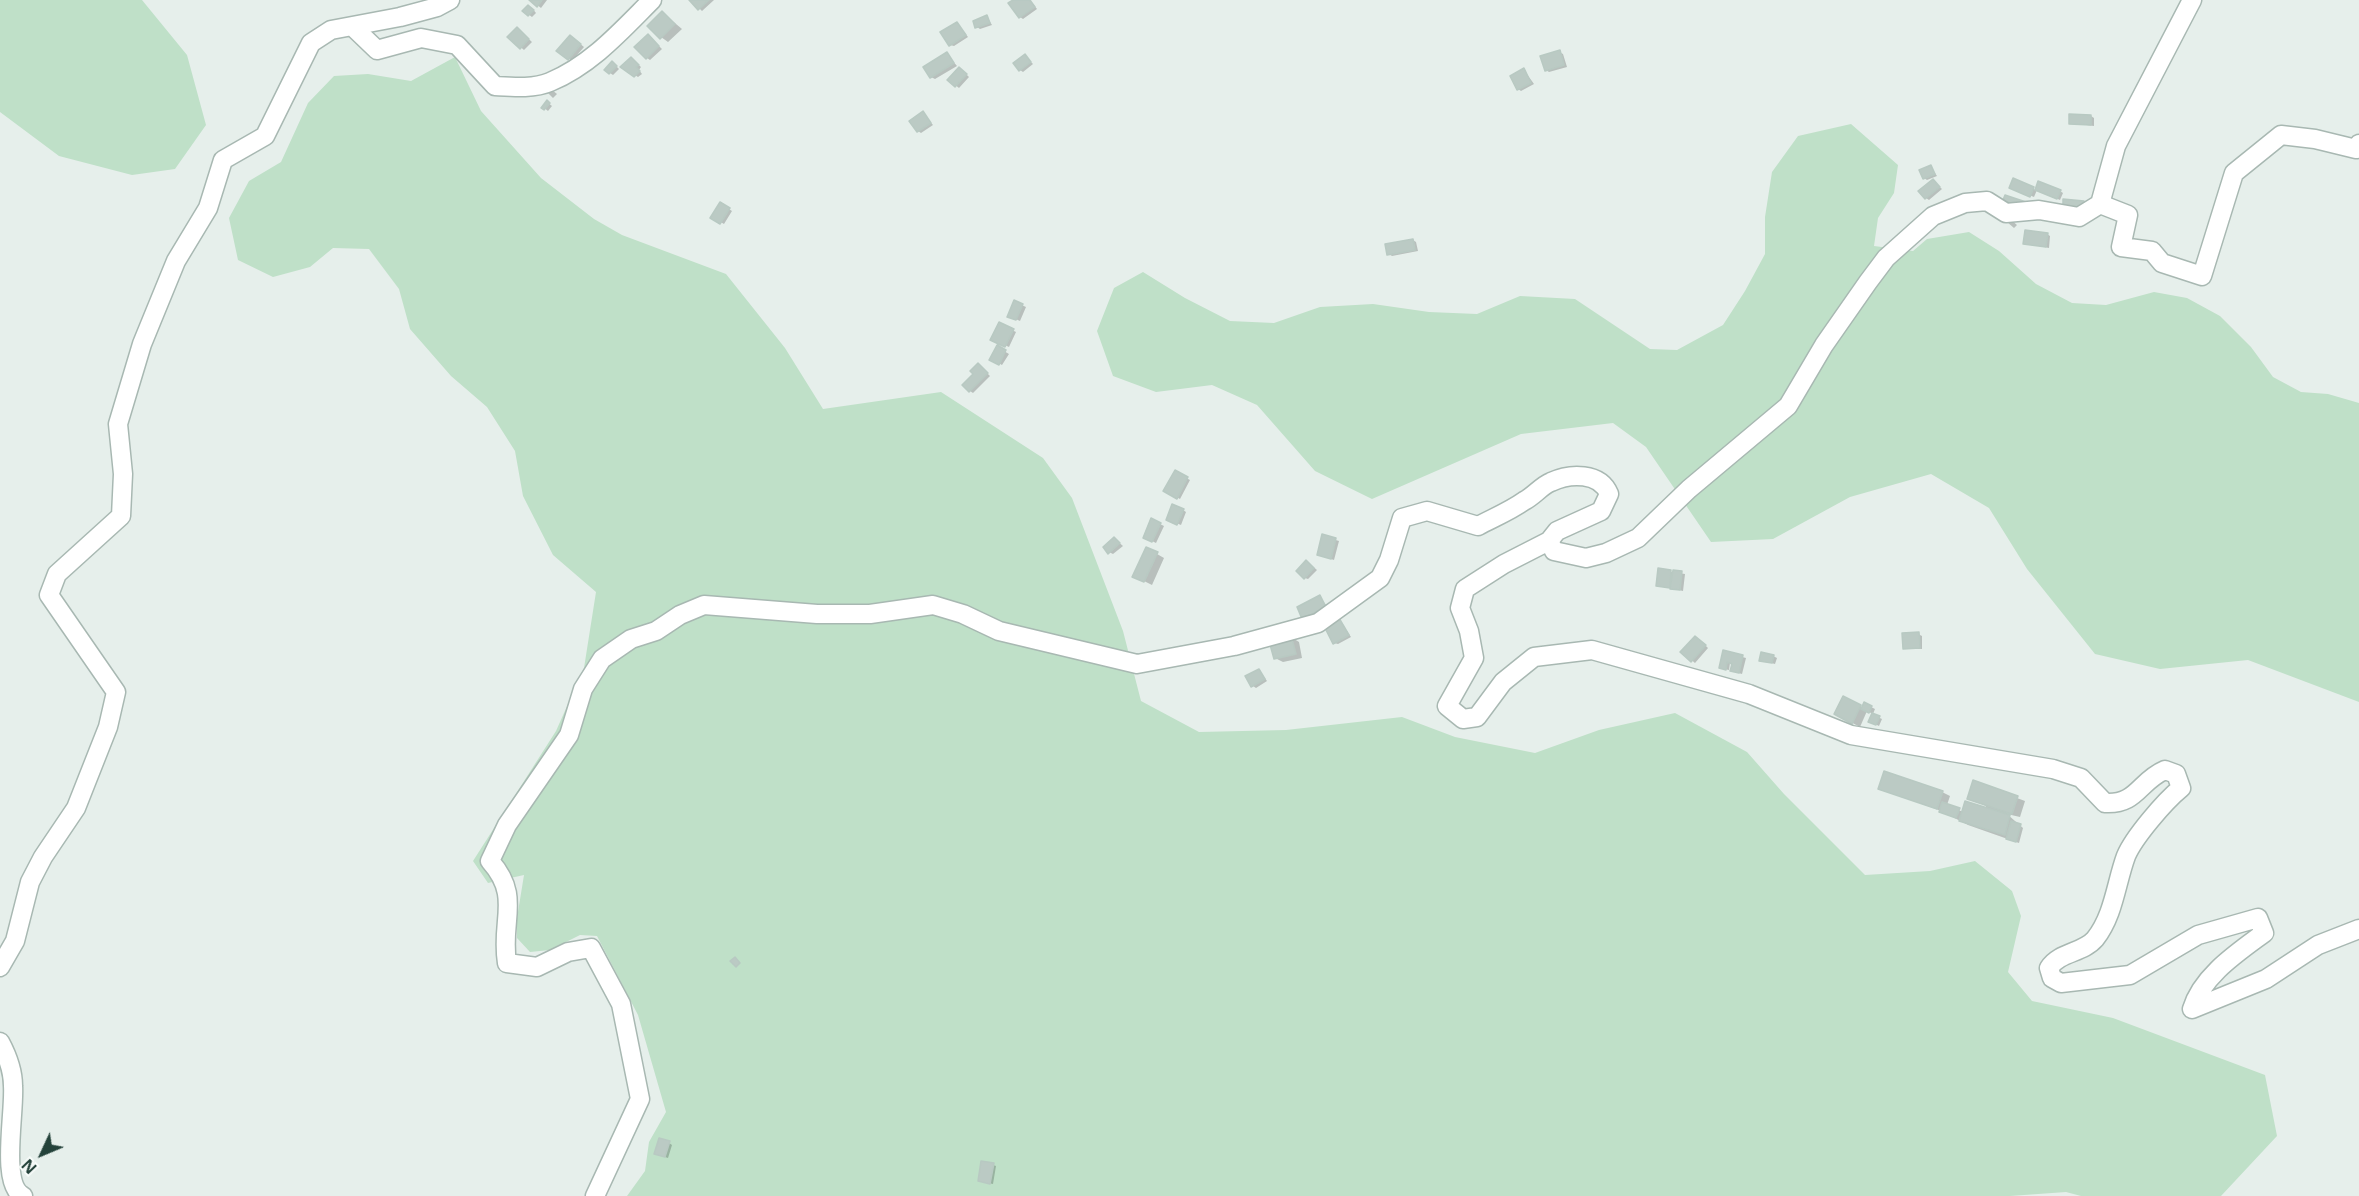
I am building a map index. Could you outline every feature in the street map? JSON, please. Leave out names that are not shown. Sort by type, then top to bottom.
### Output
[{"type":"street","points":[[0,967],[15,941],[30,882],[43,857],[76,808],[110,719],[116,692],[49,595],[57,574],[121,516],[123,474],[118,424],[142,344],[176,261],[208,208],[223,160],[264,136],[311,43],[331,30],[400,17],[437,7],[450,0]]},
{"type":"street","points":[[352,26],[377,50],[421,39],[457,45],[495,86],[519,87],[549,82],[582,63],[603,49],[652,0]]},
{"type":"street","points":[[1550,541],[1554,551],[1586,558],[1606,553],[1638,538],[1689,489],[1788,406],[1824,345],[1886,258],[1933,216],[1965,203],[1987,201],[2006,213],[2039,210],[2079,217],[2100,204],[2116,146],[2192,0]]},
{"type":"street","points":[[2100,204],[2128,215],[2121,247],[2152,251],[2162,263],[2202,276],[2234,173],[2281,135],[2315,139],[2356,149],[2359,144]]},
{"type":"street","points":[[595,1196],[640,1099],[621,1004],[591,948],[568,952],[537,967],[507,963],[503,943],[509,893],[503,875],[490,861],[507,825],[569,735],[583,689],[602,659],[632,639],[656,631],[680,615],[704,605],[817,614],[870,614],[933,605],[963,614],[999,631],[1137,664],[1234,646],[1318,623],[1380,578],[1389,560],[1402,518],[1426,511],[1478,526],[1525,501],[1550,482],[1570,476],[1592,477],[1606,486],[1608,494],[1601,511],[1557,531],[1550,541],[1528,551],[1465,589],[1460,608],[1469,630],[1474,658],[1448,706],[1463,719],[1477,717],[1503,682],[1534,657],[1592,650],[1749,694],[1851,735],[2053,769],[2081,778],[2105,803],[2121,804],[2142,789],[2153,775],[2165,770],[2176,774],[2181,788],[2166,801],[2127,855],[2114,902],[2094,940],[2054,960],[2049,968],[2052,978],[2061,983],[2130,975],[2198,935],[2258,918],[2264,933],[2228,960],[2196,995],[2192,1009],[2266,979],[2318,945],[2359,929]]},
{"type":"street","points":[[0,1042],[7,1055],[13,1086],[9,1124],[1,1155],[5,1179],[18,1195],[23,1196]]},
{"type":"green space","points":[[0,0],[142,0],[187,55],[206,125],[175,169],[132,175],[59,156],[0,112]]},
{"type":"green space","points":[[455,57],[481,111],[541,178],[594,219],[622,235],[726,274],[785,348],[823,409],[941,392],[1043,458],[1072,498],[1123,631],[1141,701],[1199,732],[1286,730],[1402,717],[1455,737],[1535,753],[1599,730],[1675,713],[1747,752],[1784,794],[1865,875],[1930,871],[1975,861],[2012,891],[2021,916],[2008,972],[2032,1001],[2113,1018],[2265,1075],[2277,1136],[2221,1196],[2081,1196],[2066,1192],[2010,1196],[627,1196],[645,1171],[649,1142],[666,1112],[638,1015],[597,936],[580,935],[550,950],[530,952],[517,938],[517,918],[524,875],[488,883],[473,861],[556,731],[584,668],[596,592],[553,555],[523,496],[515,451],[487,407],[451,376],[410,329],[399,289],[369,249],[333,248],[310,267],[273,277],[238,260],[229,218],[249,181],[281,162],[308,103],[334,76],[368,74],[411,81]]},
{"type":"green space","points":[[1851,124],[1898,165],[1894,193],[1878,218],[1874,246],[1913,251],[1927,239],[1969,232],[1999,251],[2036,284],[2072,303],[2106,305],[2154,292],[2187,298],[2220,316],[2251,347],[2273,377],[2301,392],[2328,394],[2359,403],[2359,702],[2248,660],[2160,669],[2095,654],[2027,569],[1989,508],[1931,474],[1850,497],[1773,539],[1711,542],[1646,447],[1613,423],[1521,434],[1372,499],[1315,471],[1257,405],[1212,385],[1156,392],[1113,376],[1097,331],[1114,288],[1143,272],[1185,298],[1230,321],[1274,323],[1320,307],[1373,304],[1429,312],[1477,314],[1520,296],[1575,299],[1650,349],[1677,350],[1723,325],[1745,291],[1765,254],[1765,217],[1772,172],[1798,136]]},
{"type":"building","points":[[529,0],[542,0],[537,7]]},
{"type":"building","points":[[689,0],[709,0],[698,10]]},
{"type":"building","points":[[1013,0],[1030,0],[1035,7],[1019,18],[1008,3]]},
{"type":"building","points":[[528,5],[534,10],[528,16],[522,11]]},
{"type":"building","points":[[662,11],[675,24],[660,39],[647,26]]},
{"type":"building","points":[[987,15],[990,23],[975,28],[973,21]]},
{"type":"building","points":[[957,22],[966,35],[949,46],[940,32]]},
{"type":"building","points":[[517,27],[529,39],[520,49],[507,37]]},
{"type":"building","points":[[648,34],[659,46],[646,59],[634,47]]},
{"type":"building","points":[[570,35],[581,44],[568,60],[556,51]]},
{"type":"building","points":[[1560,50],[1564,65],[1545,71],[1540,56]]},
{"type":"building","points":[[947,52],[954,63],[930,78],[923,67]]},
{"type":"building","points":[[1025,54],[1031,62],[1019,71],[1013,63]]},
{"type":"building","points":[[631,57],[639,65],[636,67],[640,71],[634,77],[620,67]]},
{"type":"building","points":[[612,61],[617,66],[609,74],[604,70]]},
{"type":"building","points":[[959,67],[967,74],[955,87],[947,80]]},
{"type":"building","points":[[1524,68],[1531,83],[1517,90],[1510,76]]},
{"type":"building","points":[[547,100],[550,103],[544,110],[541,108]]},
{"type":"building","points":[[923,111],[931,123],[917,132],[909,121]]},
{"type":"building","points":[[2069,114],[2091,115],[2091,125],[2069,124]]},
{"type":"building","points":[[1931,165],[1935,174],[1923,179],[1919,170]]},
{"type":"building","points":[[2013,178],[2034,187],[2030,197],[2009,188]]},
{"type":"building","points":[[1933,179],[1940,187],[1925,199],[1918,191]]},
{"type":"building","points":[[2038,181],[2061,190],[2057,199],[2035,190]]},
{"type":"building","points":[[2005,195],[2029,203],[2027,209],[2003,200]]},
{"type":"building","points":[[2063,199],[2084,201],[2084,211],[2063,209]]},
{"type":"building","points":[[720,202],[730,208],[720,224],[710,218]]},
{"type":"building","points":[[2025,230],[2048,233],[2046,247],[2023,244]]},
{"type":"building","points":[[1413,239],[1415,250],[1387,255],[1385,244]]},
{"type":"building","points":[[1014,300],[1023,304],[1016,320],[1007,317]]},
{"type":"building","points":[[999,322],[1014,329],[1005,347],[990,340]]},
{"type":"building","points":[[997,345],[1006,350],[999,365],[989,360]]},
{"type":"building","points":[[978,363],[988,373],[969,392],[962,385],[973,374],[970,371]]},
{"type":"building","points":[[1175,470],[1188,477],[1177,499],[1163,491]]},
{"type":"building","points":[[1172,504],[1184,509],[1177,525],[1166,520]]},
{"type":"building","points":[[1151,518],[1161,523],[1152,542],[1143,538]]},
{"type":"building","points":[[1322,534],[1336,538],[1331,559],[1317,555]]},
{"type":"building","points":[[1114,537],[1120,543],[1108,554],[1103,547]]},
{"type":"building","points":[[1146,547],[1158,552],[1144,582],[1132,577]]},
{"type":"building","points":[[1306,560],[1314,568],[1304,579],[1296,571]]},
{"type":"building","points":[[1658,568],[1671,570],[1670,588],[1656,586]]},
{"type":"building","points":[[1673,570],[1682,571],[1680,590],[1670,589]]},
{"type":"building","points":[[1320,595],[1326,607],[1302,619],[1297,607]]},
{"type":"building","points":[[1339,618],[1349,635],[1333,644],[1324,626]]},
{"type":"building","points":[[1919,632],[1920,648],[1903,649],[1902,633]]},
{"type":"building","points":[[1291,636],[1296,654],[1274,659],[1269,641]]},
{"type":"building","points":[[1695,636],[1706,645],[1691,662],[1680,652]]},
{"type":"building","points":[[1723,650],[1743,655],[1739,673],[1730,671],[1732,664],[1727,662],[1726,670],[1719,668]]},
{"type":"building","points":[[1761,652],[1774,655],[1772,663],[1759,661]]},
{"type":"building","points":[[1259,669],[1265,679],[1251,687],[1245,676]]},
{"type":"building","points":[[1843,696],[1861,705],[1852,724],[1834,714]]},
{"type":"building","points":[[1864,702],[1872,706],[1869,713],[1861,709]]},
{"type":"building","points":[[1872,713],[1880,716],[1876,725],[1868,722]]},
{"type":"building","points":[[1884,771],[1943,791],[1937,809],[1878,789]]},
{"type":"building","points":[[1973,780],[2018,796],[2012,814],[1967,799]]},
{"type":"building","points":[[1965,801],[2010,815],[2005,835],[1959,821]]},
{"type":"building","points":[[1942,802],[1960,808],[1956,818],[1939,812]]},
{"type":"building","points":[[2011,821],[2021,824],[2016,842],[2006,839]]},
{"type":"building","points":[[735,957],[740,963],[736,967],[730,961]]},
{"type":"building","points":[[659,1138],[670,1141],[665,1157],[654,1154]]},
{"type":"building","points":[[981,1161],[994,1163],[990,1184],[978,1181]]}]
